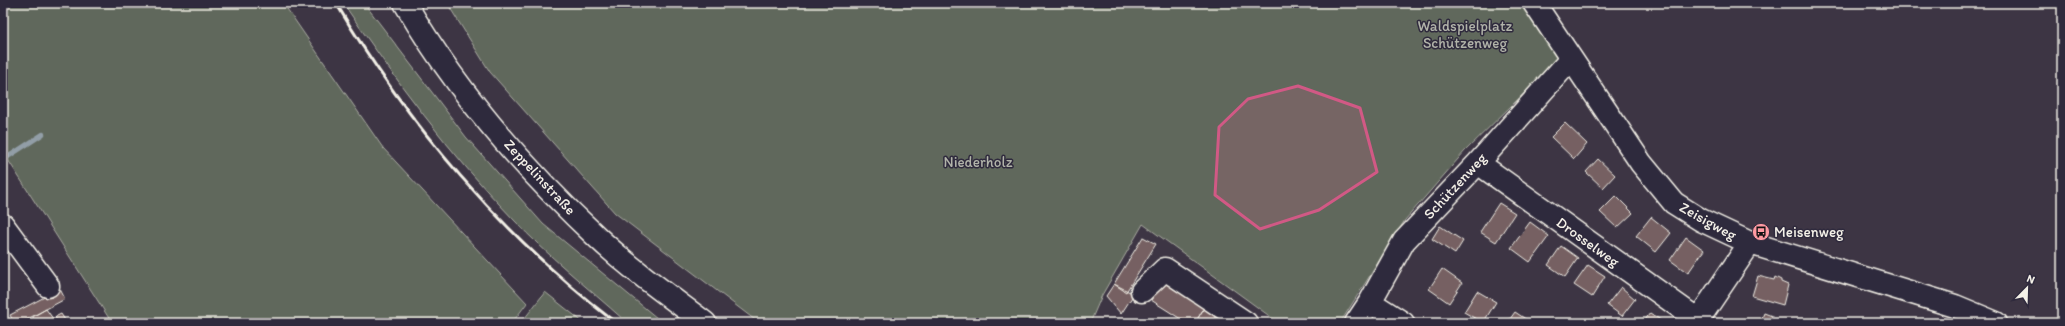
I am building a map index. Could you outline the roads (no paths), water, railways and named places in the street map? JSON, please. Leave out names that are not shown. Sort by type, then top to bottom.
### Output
[{"type":"street","name":"Zeppelinstraße","points":[[404,3],[467,97],[531,171],[599,239],[705,323]]},
{"type":"street","name":"Zeisigweg","points":[[1534,3],[1570,60],[1641,163],[1674,203],[1701,220],[1750,243],[1955,306],[1996,323]]},
{"type":"street","name":"Schützenweg","points":[[1356,323],[1370,302],[1404,241],[1478,163],[1570,60]]},
{"type":"street","name":"Drosselweg","points":[[1478,163],[1697,322]]},
{"type":"street","points":[[7,238],[48,286]]},
{"type":"street","points":[[1697,322],[1750,243]]},
{"type":"street","points":[[1142,291],[1165,269],[1246,323]]},
{"type":"street","points":[[1370,302],[1403,323]]},
{"type":"waterway","points":[[3,160],[43,134]]},
{"type":"railway","points":[[336,3],[394,92],[426,135],[461,176],[497,216],[535,253],[574,289],[616,323]]},
{"type":"place","name":"Meisenweg","points":[[1761,232]]},
{"type":"park label","name":"Waldspielplatz Schützenweg","points":[[1465,34]]},
{"type":"park label","name":"Niederholz","points":[[978,162]]}]
